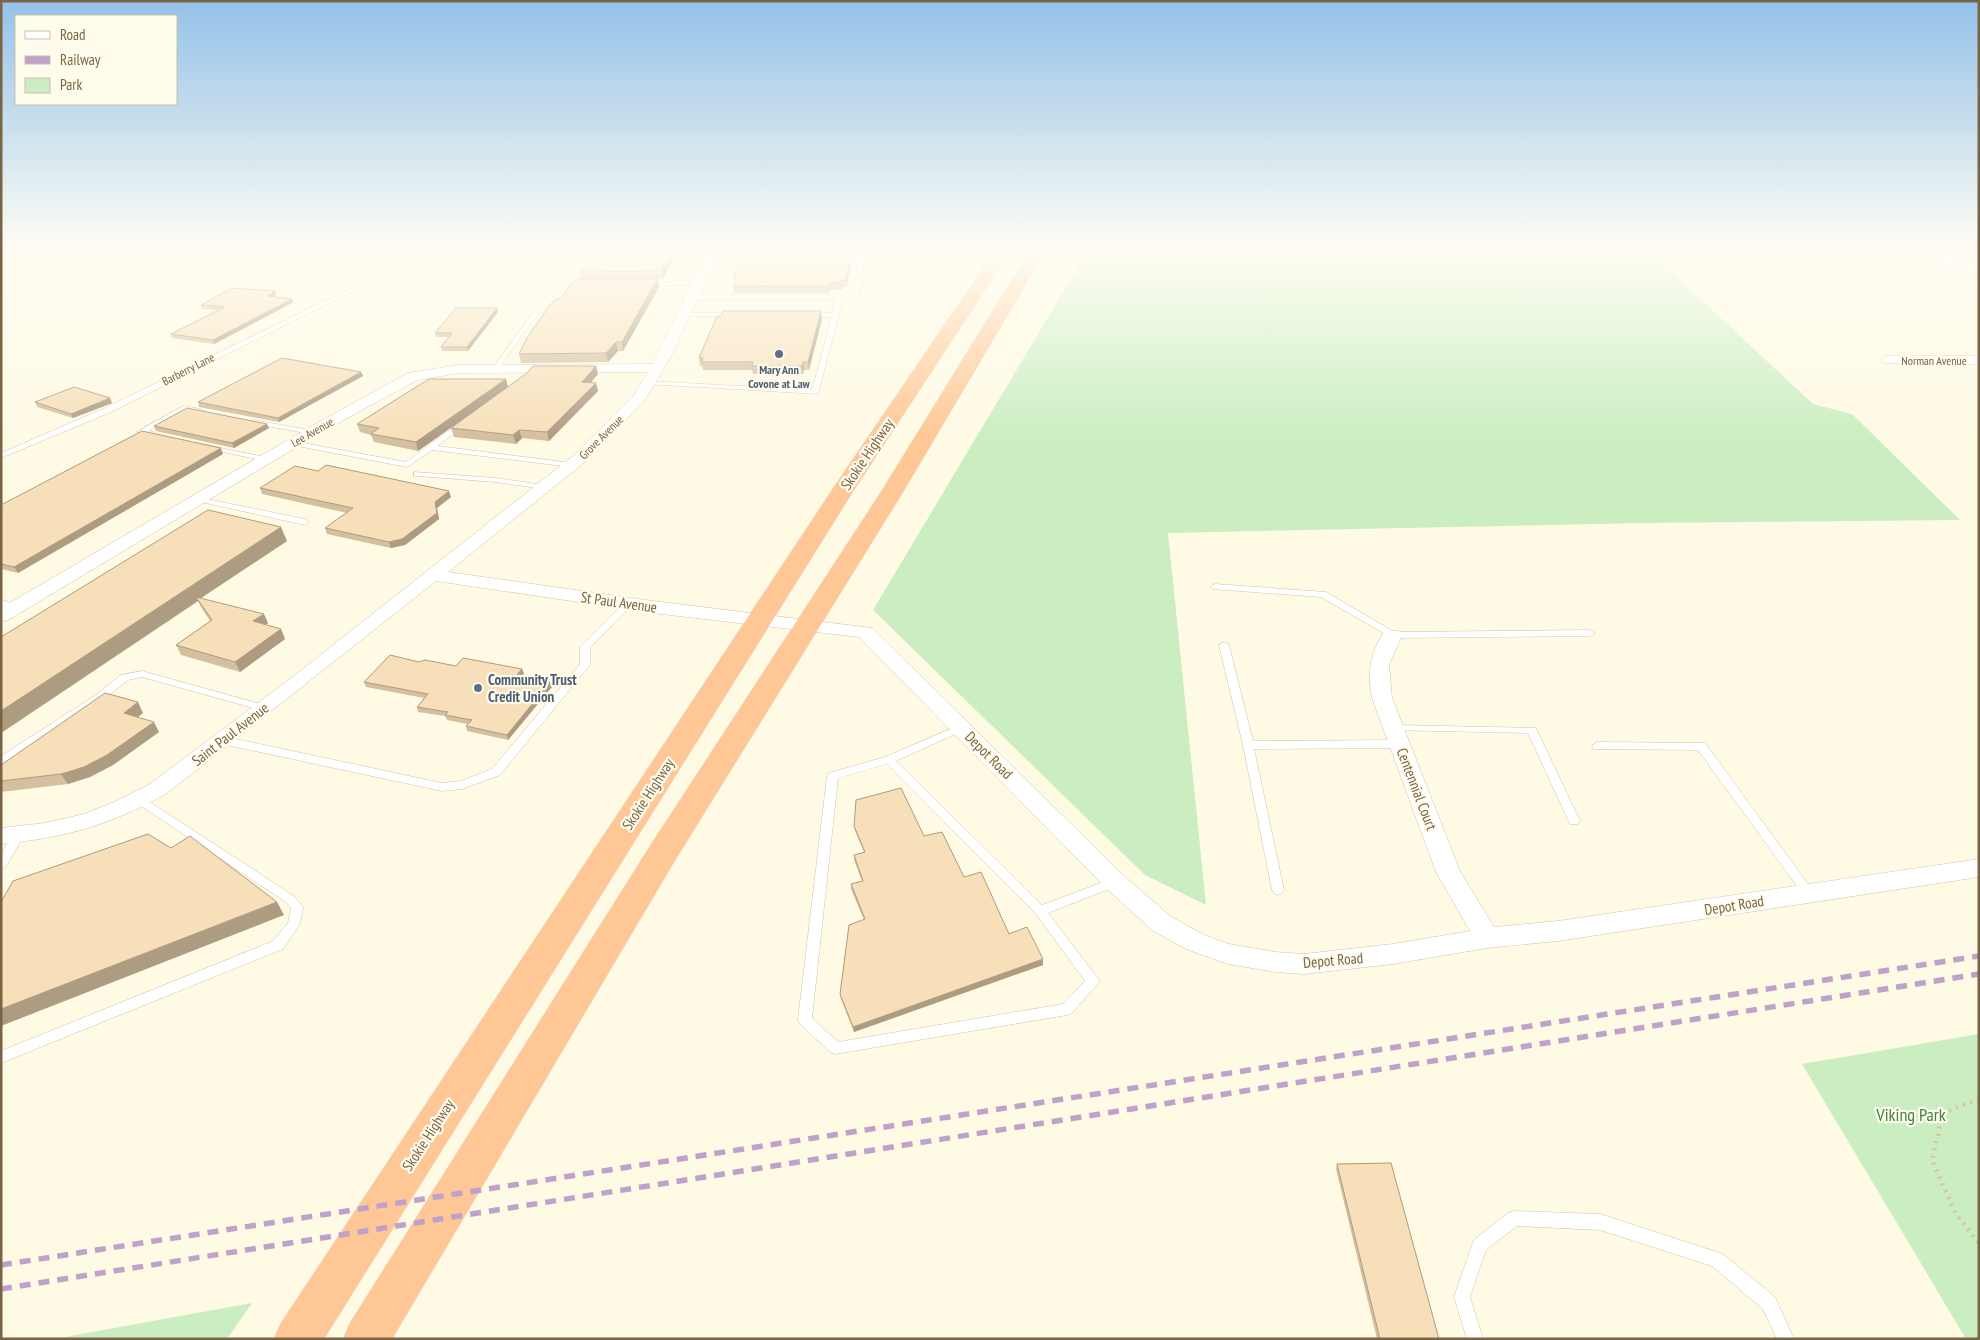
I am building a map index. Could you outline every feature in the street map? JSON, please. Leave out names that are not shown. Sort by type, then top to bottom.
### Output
[{"type":"highway","name":"Skokie Highway","points":[[297,1339],[841,493],[960,315]]},
{"type":"highway","points":[[366,1339],[612,939],[662,854],[892,492],[999,315]]},
{"type":"street","name":"Grove Avenue","points":[[431,575],[572,465],[599,441],[640,397],[684,315]]},
{"type":"street","name":"Norman Avenue","points":[[1888,360],[1979,360]]},
{"type":"street","name":"Lee Avenue","points":[[1,616],[8,605],[413,376],[444,370],[495,369],[530,374],[657,368]]},
{"type":"street","name":"St Paul Avenue","points":[[431,575],[628,604],[807,625]]},
{"type":"street","name":"Saint Paul Avenue","points":[[10,835],[45,831],[89,821],[158,789],[264,708],[431,575]]},
{"type":"street","name":"Depot Road","points":[[807,625],[865,632],[1115,882],[1161,923],[1195,942],[1228,954],[1275,962],[1304,964],[1394,954],[1487,938],[1558,931],[1979,868]]},
{"type":"street","name":"Centennial Court","points":[[1392,635],[1379,659],[1378,678],[1382,698],[1448,872],[1487,938]]},
{"type":"lane","name":"Barberry Lane","points":[[1,456],[101,413],[302,315]]},
{"type":"lane","points":[[495,369],[534,315]]},
{"type":"lane","points":[[684,315],[741,315]]},
{"type":"lane","points":[[648,383],[815,392],[836,315],[798,315]]},
{"type":"lane","points":[[160,436],[141,432],[186,408],[213,414]]},
{"type":"lane","points":[[292,443],[407,465],[471,419]]},
{"type":"lane","points":[[249,420],[311,432]]},
{"type":"lane","points":[[198,444],[265,459]]},
{"type":"lane","points":[[431,448],[572,465]]},
{"type":"lane","points":[[416,474],[544,486]]},
{"type":"lane","points":[[197,499],[305,522]]},
{"type":"lane","points":[[1215,587],[1323,594],[1392,635],[1590,633]]},
{"type":"lane","points":[[222,740],[442,787],[462,785],[496,772],[585,664],[585,648],[628,604]]},
{"type":"lane","points":[[1224,645],[1248,745],[1278,890]]},
{"type":"lane","points":[[1,761],[100,696],[125,677],[142,674],[264,708]]},
{"type":"lane","points":[[889,760],[1040,911],[1093,981],[1067,1009],[835,1048],[805,1020],[833,776],[889,760],[962,727]]},
{"type":"lane","points":[[1248,745],[1532,730],[1574,821]]},
{"type":"lane","points":[[1597,746],[1701,746],[1809,894]]},
{"type":"lane","points":[[1,1057],[278,945],[294,924],[297,907],[290,899],[139,799]]},
{"type":"lane","points":[[1,865],[10,835]]},
{"type":"lane","points":[[1040,911],[1115,882]]},
{"type":"lane","points":[[1475,1339],[1462,1297],[1480,1244],[1514,1218],[1600,1222],[1717,1260],[1769,1303],[1786,1339]]},
{"type":"path","points":[[1979,1099],[1943,1113],[1932,1160],[1956,1214],[1979,1244]]},
{"type":"green space","points":[[1050,315],[1717,315],[1813,404],[1852,414],[1960,520],[1644,523],[1168,533],[1206,905],[1145,875],[873,610]]},
{"type":"green space","name":"Viking Park","points":[[1979,1034],[1979,1339],[1966,1339],[1802,1064]]},
{"type":"green space","points":[[252,1303],[227,1339],[54,1339]]},
{"type":"building","points":[[210,315],[262,315],[213,340],[171,334]]},
{"type":"building","points":[[451,315],[492,315],[467,347],[441,347],[452,333],[435,333]]},
{"type":"building","points":[[543,315],[637,315],[622,342],[616,342],[606,353],[519,354],[527,338]]},
{"type":"building","points":[[820,315],[808,362],[803,362],[802,366],[752,366],[753,362],[702,362],[703,358],[699,358],[717,316]]},
{"type":"building","points":[[282,358],[361,372],[278,418],[198,402]]},
{"type":"building","points":[[533,366],[596,366],[582,382],[596,383],[547,432],[519,430],[513,435],[451,428],[527,373]]},
{"type":"building","points":[[429,379],[506,379],[416,442],[371,434],[379,428],[357,424]]},
{"type":"building","points":[[74,387],[110,398],[71,414],[35,402]]},
{"type":"building","points":[[187,408],[267,424],[232,443],[154,426]]},
{"type":"building","points":[[142,431],[221,448],[14,567],[1,564],[1,505]]},
{"type":"building","points":[[326,465],[449,491],[435,502],[437,513],[402,539],[389,542],[325,528],[353,508],[260,488],[295,466],[318,471]]},
{"type":"building","points":[[208,510],[281,527],[1,711],[1,637]]},
{"type":"building","points":[[196,597],[264,614],[253,621],[281,629],[235,662],[176,645],[212,620]]},
{"type":"building","points":[[390,655],[419,662],[425,660],[456,666],[463,658],[522,669],[516,676],[550,682],[507,735],[466,726],[472,720],[445,715],[448,712],[417,707],[428,694],[364,682]]},
{"type":"building","points":[[105,693],[138,702],[124,713],[154,722],[107,755],[84,767],[61,774],[1,781],[1,765]]},
{"type":"building","points":[[901,788],[924,836],[942,832],[964,877],[981,872],[1009,934],[1027,927],[1043,959],[853,1027],[840,994],[849,925],[865,919],[851,884],[863,881],[854,855],[865,852],[854,826],[856,800]]},
{"type":"building","points":[[148,834],[171,848],[190,836],[277,902],[1,1009],[1,902],[13,881]]},
{"type":"building","points":[[1391,1163],[1439,1339],[1380,1339],[1337,1164]]},
{"type":"railway","points":[[1,1265],[1979,956]]},
{"type":"railway","points":[[1,1289],[1979,974]]},
{"type":"place","name":"Mary Ann Covone at Law","points":[[779,354]]},
{"type":"place","name":"Community Trust Credit Union","points":[[478,688]]}]
